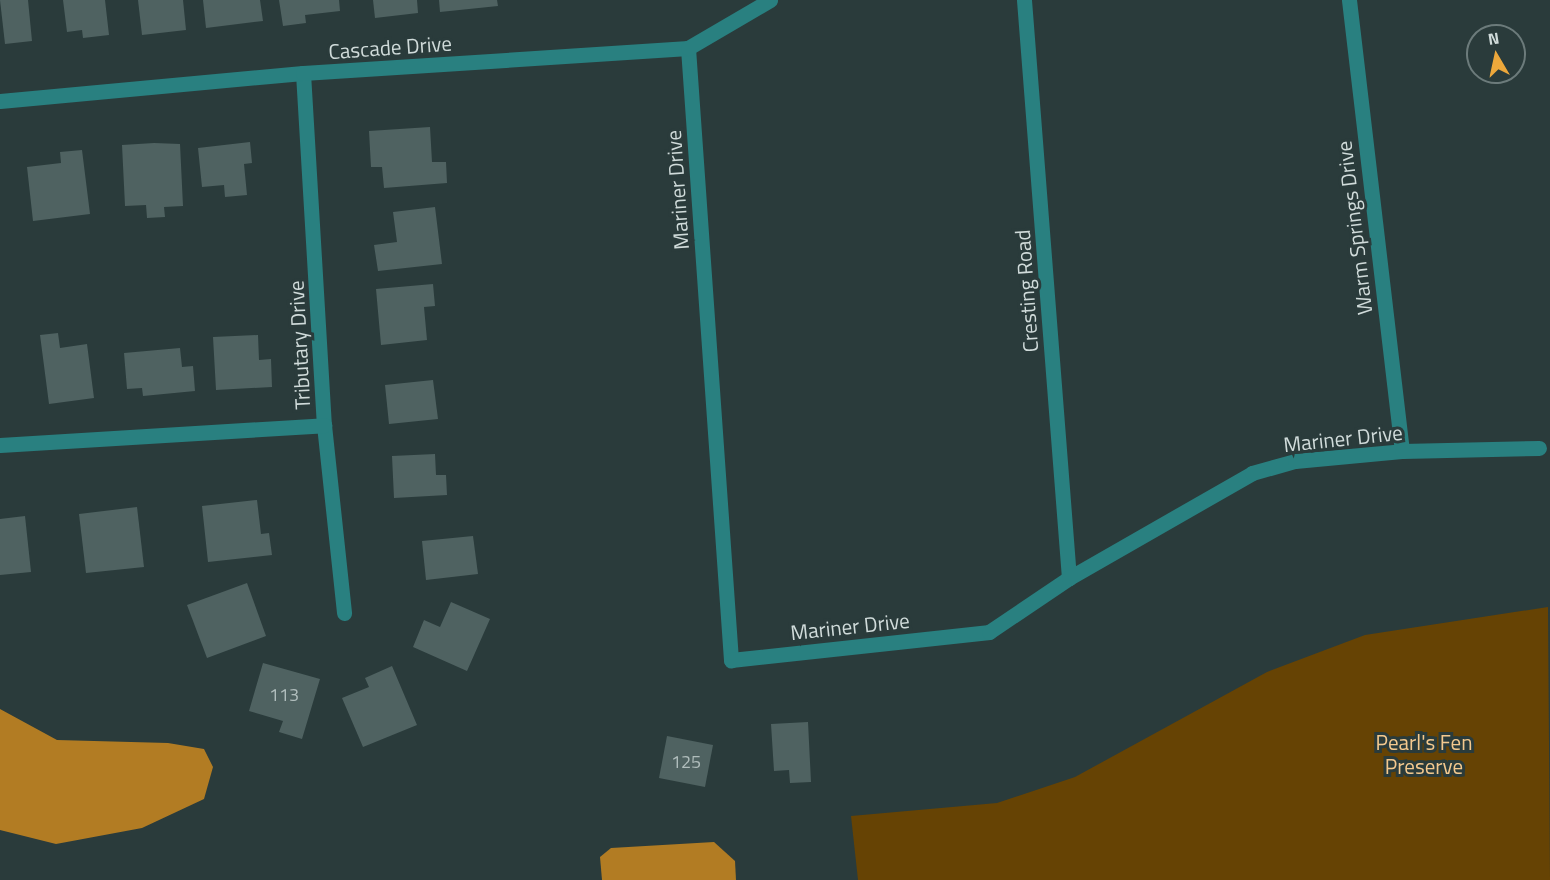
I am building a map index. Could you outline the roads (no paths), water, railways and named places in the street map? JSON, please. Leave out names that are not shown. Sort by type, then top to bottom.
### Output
[{"type":"street","name":"Cascade Drive","points":[[0,101],[303,73],[688,48],[770,0]]},
{"type":"street","name":"Cresting Road","points":[[1024,0],[1070,578]]},
{"type":"street","name":"Warm Springs Drive","points":[[1349,0],[1402,451]]},
{"type":"street","name":"Mariner Drive","points":[[688,48],[731,660],[989,632],[1070,578],[1252,474],[1295,461],[1402,451],[1539,448]]},
{"type":"street","name":"Tributary Drive","points":[[303,73],[324,424],[344,613]]},
{"type":"street","points":[[0,445],[324,424]]},
{"type":"park label","name":"Pearl's Fen Preserve","points":[[1424,754]]}]
